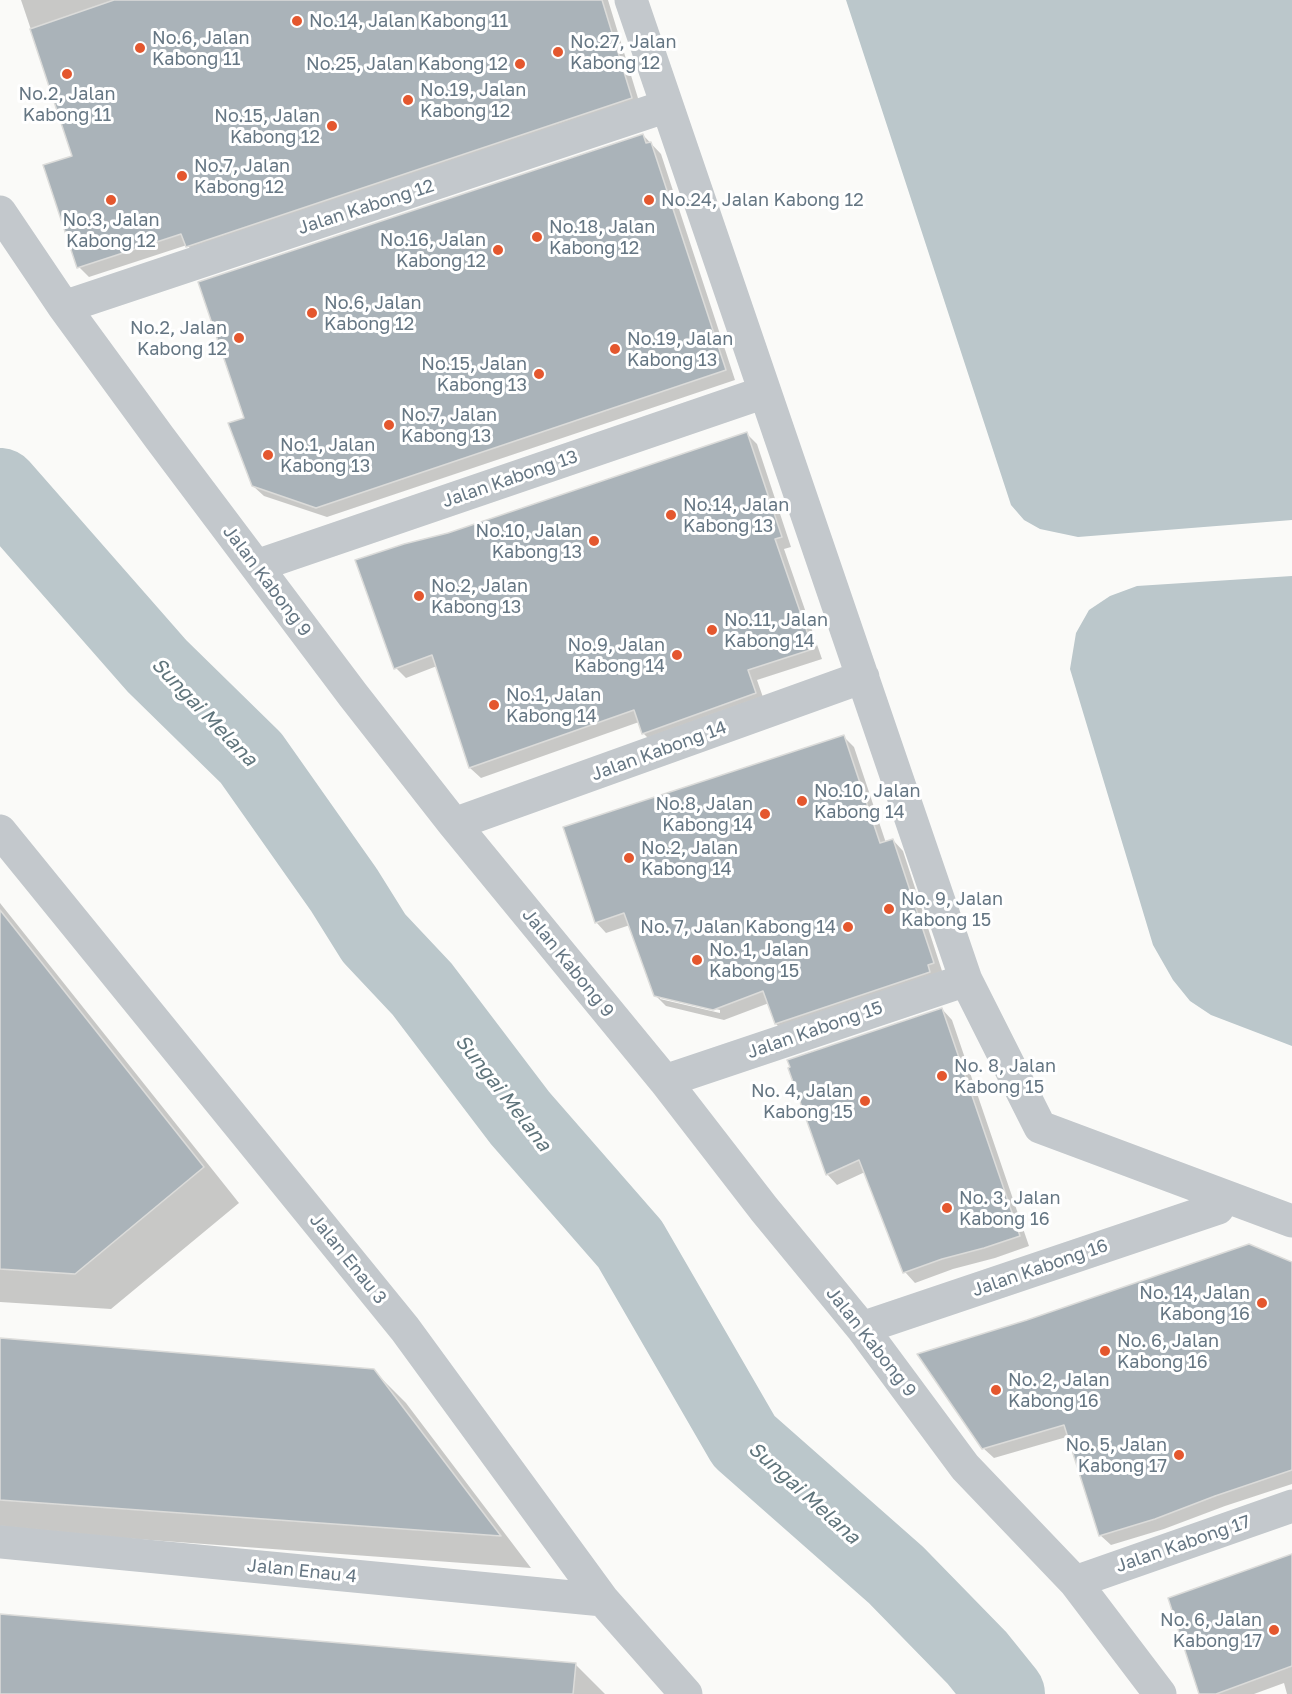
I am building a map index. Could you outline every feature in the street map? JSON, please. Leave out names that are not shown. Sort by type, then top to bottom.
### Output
[{"type":"street","points":[[631,0],[966,980],[1040,1127],[1292,1221]]},
{"type":"street","name":"Jalan Kabong 12","points":[[64,307],[667,106]]},
{"type":"street","name":"Jalan Kabong 9","points":[[0,212],[64,307],[353,695],[454,824],[665,1081],[764,1209],[862,1328],[965,1467],[1075,1582],[1160,1694]]},
{"type":"street","name":"Jalan Kabong 13","points":[[256,566],[765,392]]},
{"type":"street","name":"Jalan Kabong 14","points":[[454,824],[863,678]]},
{"type":"street","name":"Jalan Enau 3","points":[[0,831],[405,1329],[603,1600],[686,1694]]},
{"type":"street","name":"Jalan Kabong 15","points":[[665,1081],[966,980]]},
{"type":"street","name":"Jalan Kabong 16","points":[[862,1328],[1218,1208]]},
{"type":"street","name":"Jalan Kabong 17","points":[[1075,1582],[1292,1506]]},
{"type":"street","name":"Jalan Enau 4","points":[[0,1542],[603,1600]]},
{"type":"shaded area","points":[[846,0],[1292,0],[1292,520],[1078,537],[1040,529],[1024,520],[1011,505]]},
{"type":"shaded area","points":[[1292,576],[1292,1046],[1211,1015],[1190,1001],[1173,980],[1153,945],[1070,669],[1076,633],[1089,610],[1110,596],[1137,586]]},
{"type":"building","points":[[114,0],[602,0],[632,98],[186,247],[181,234],[77,268],[43,165],[72,156],[30,29]]},
{"type":"building","points":[[643,134],[646,143],[651,142],[726,370],[316,508],[252,486],[228,423],[244,418],[198,282]]},
{"type":"building","points":[[747,432],[782,537],[775,539],[813,649],[748,670],[756,693],[642,734],[634,710],[469,768],[432,655],[394,669],[355,560],[448,533]]},
{"type":"building","points":[[844,735],[880,843],[893,839],[934,963],[928,965],[930,972],[775,1024],[763,991],[713,1010],[654,996],[624,913],[595,923],[563,827]]},
{"type":"building","points":[[0,910],[204,1167],[75,1274],[0,1269]]},
{"type":"building","points":[[942,1008],[1020,1236],[903,1273],[859,1160],[826,1175],[787,1060]]},
{"type":"building","points":[[1249,1244],[1292,1262],[1292,1470],[1155,1519],[1099,1536],[1064,1425],[982,1449],[917,1354],[1027,1320]]},
{"type":"building","points":[[0,1338],[374,1369],[501,1536],[0,1500]]},
{"type":"building","points":[[1292,1554],[1292,1666],[1216,1694],[1199,1694],[1168,1598]]},
{"type":"building","points":[[0,1614],[576,1663],[573,1694],[0,1694]]},
{"type":"waterway","name":"Sungai Melana","points":[[0,487],[157,666],[251,758],[344,890],[374,938],[422,989],[520,1118],[630,1244],[744,1441],[896,1575],[977,1658],[1006,1694]]},
{"type":"place","name":"No.14, Jalan Kabong 11","points":[[297,21]]},
{"type":"place","name":"No.6, Jalan Kabong 11","points":[[140,48]]},
{"type":"place","name":"No.27, Jalan Kabong 12","points":[[558,52]]},
{"type":"place","name":"No.25, Jalan Kabong 12","points":[[520,64]]},
{"type":"place","name":"No.2, Jalan Kabong 11","points":[[67,74]]},
{"type":"place","name":"No.19, Jalan Kabong 12","points":[[408,100]]},
{"type":"place","name":"No.15, Jalan Kabong 12","points":[[332,126]]},
{"type":"place","name":"No.7, Jalan Kabong 12","points":[[182,176]]},
{"type":"place","name":"No.3, Jalan Kabong 12","points":[[111,200]]},
{"type":"place","name":"No.24, Jalan Kabong 12","points":[[649,200]]},
{"type":"place","name":"No.18, Jalan Kabong 12","points":[[537,237]]},
{"type":"place","name":"No.16, Jalan Kabong 12","points":[[498,250]]},
{"type":"place","name":"No.6, Jalan Kabong 12","points":[[312,313]]},
{"type":"place","name":"No.2, Jalan Kabong 12","points":[[239,338]]},
{"type":"place","name":"No.19, Jalan Kabong 13","points":[[615,349]]},
{"type":"place","name":"No.15, Jalan Kabong 13","points":[[539,374]]},
{"type":"place","name":"No.7, Jalan Kabong 13","points":[[389,425]]},
{"type":"place","name":"No.1, Jalan Kabong 13","points":[[268,455]]},
{"type":"place","name":"No.14, Jalan Kabong 13","points":[[671,515]]},
{"type":"place","name":"No.10, Jalan Kabong 13","points":[[594,541]]},
{"type":"place","name":"No.2, Jalan Kabong 13","points":[[419,596]]},
{"type":"place","name":"No.11, Jalan Kabong 14","points":[[712,630]]},
{"type":"place","name":"No.9, Jalan Kabong 14","points":[[677,655]]},
{"type":"place","name":"No.1, Jalan Kabong 14","points":[[494,705]]},
{"type":"place","name":"No.10, Jalan Kabong 14","points":[[802,801]]},
{"type":"place","name":"No.8, Jalan Kabong 14","points":[[765,814]]},
{"type":"place","name":"No.2, Jalan Kabong 14","points":[[629,858]]},
{"type":"place","name":"No. 9, Jalan Kabong 15","points":[[889,909]]},
{"type":"place","name":"No. 7, Jalan Kabong 14","points":[[848,927]]},
{"type":"place","name":"No. 1, Jalan Kabong 15","points":[[697,960]]},
{"type":"place","name":"No. 8, Jalan Kabong 15","points":[[942,1076]]},
{"type":"place","name":"No. 4, Jalan Kabong 15","points":[[865,1101]]},
{"type":"place","name":"No. 3, Jalan Kabong 16","points":[[947,1208]]},
{"type":"place","name":"No. 14, Jalan Kabong 16","points":[[1262,1303]]},
{"type":"place","name":"No. 6, Jalan Kabong 16","points":[[1105,1351]]},
{"type":"place","name":"No. 2, Jalan Kabong 16","points":[[996,1390]]},
{"type":"place","name":"No. 5, Jalan Kabong 17","points":[[1179,1455]]},
{"type":"place","name":"No. 6, Jalan Kabong 17","points":[[1274,1630]]}]
